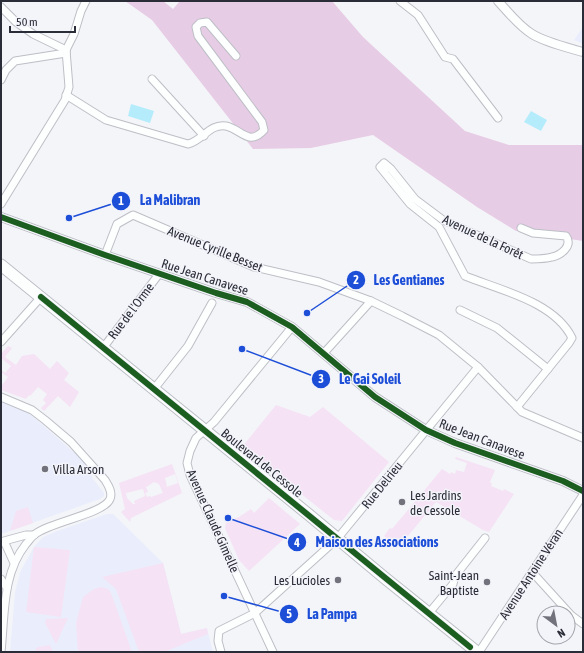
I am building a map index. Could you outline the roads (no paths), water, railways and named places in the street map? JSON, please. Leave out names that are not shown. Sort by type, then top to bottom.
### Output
[{"type":"main road","name":"Boulevard de Cessole","points":[[1,265],[429,613],[472,651]]},
{"type":"street","points":[[1,204],[65,100],[69,87],[66,52],[86,1]]},
{"type":"street","points":[[400,1],[418,15],[445,57],[453,59],[498,118]]},
{"type":"street","points":[[498,1],[519,24],[533,34],[560,45],[583,52]]},
{"type":"street","points":[[1,7],[16,22],[33,34],[66,52]]},
{"type":"street","points":[[66,95],[106,120],[188,144],[194,143],[216,126],[226,126],[251,138],[258,136],[264,130],[262,122],[198,36],[196,27],[200,23],[207,22],[236,56]]},
{"type":"street","points":[[1,80],[6,70],[16,61],[66,52]]},
{"type":"street","points":[[152,79],[204,136]]},
{"type":"street","name":"Avenue de la Forêt","points":[[517,407],[572,338],[567,328],[560,320],[534,303],[465,276],[439,227],[410,204],[380,167],[384,163],[391,169],[415,199],[443,220],[532,259],[553,257],[564,250],[568,245],[566,236],[533,233],[521,228]]},
{"type":"street","name":"Avenue Cyrille Besset","points":[[105,255],[117,224],[133,215],[254,267],[319,282],[371,301],[439,335],[478,368],[522,412],[583,438]]},
{"type":"street","points":[[1,217],[105,255]]},
{"type":"street","name":"Rue Jean Canavese","points":[[105,255],[247,302],[292,326],[375,397],[426,430],[455,443],[563,481],[583,491]]},
{"type":"street","name":"Rue de l'Orme","points":[[104,348],[159,274]]},
{"type":"street","points":[[1,342],[41,297]]},
{"type":"street","points":[[324,353],[371,301]]},
{"type":"street","points":[[154,389],[188,346],[212,303]]},
{"type":"street","points":[[460,310],[497,328],[548,369]]},
{"type":"street","name":"Avenue Claude Gimelle","points":[[273,652],[190,475],[187,463],[190,451],[196,438],[214,422],[292,326]]},
{"type":"street","name":"Rue Delrieu","points":[[221,652],[218,640],[219,631],[255,613],[337,539],[478,368]]},
{"type":"street","points":[[1,397],[32,410],[50,424],[76,448],[104,480],[110,491],[110,500],[106,505],[50,526],[34,535],[22,550],[14,563],[6,588],[2,652]]},
{"type":"street","name":"Avenue Antoine Véran","points":[[472,651],[532,572],[583,495]]},
{"type":"street","points":[[14,563],[4,541],[26,535],[34,535]]},
{"type":"street","points":[[429,613],[453,584],[455,576],[485,538]]},
{"type":"street","points":[[532,572],[566,611],[583,624]]},
{"type":"street","points":[[1,579],[6,588]]},
{"type":"water","points":[[131,104],[154,111],[150,123],[128,116]]},
{"type":"water","points":[[531,111],[547,120],[541,131],[524,122]]},
{"type":"place","name":"La Malibran","points":[[69,218]]},
{"type":"place","name":"Les Gentianes","points":[[307,313]]},
{"type":"place","name":"Le Gai Soleil","points":[[242,349]]},
{"type":"place","name":"Villa Arson","points":[[45,469]]},
{"type":"place","name":"Les Jardins de Cessole","points":[[402,502]]},
{"type":"place","name":"Maison des Associations","points":[[228,518]]},
{"type":"place","name":"Les Lucioles","points":[[338,580]]},
{"type":"place","name":"Saint-Jean Baptiste","points":[[487,582]]},
{"type":"place","name":"La Pampa","points":[[224,596]]}]
